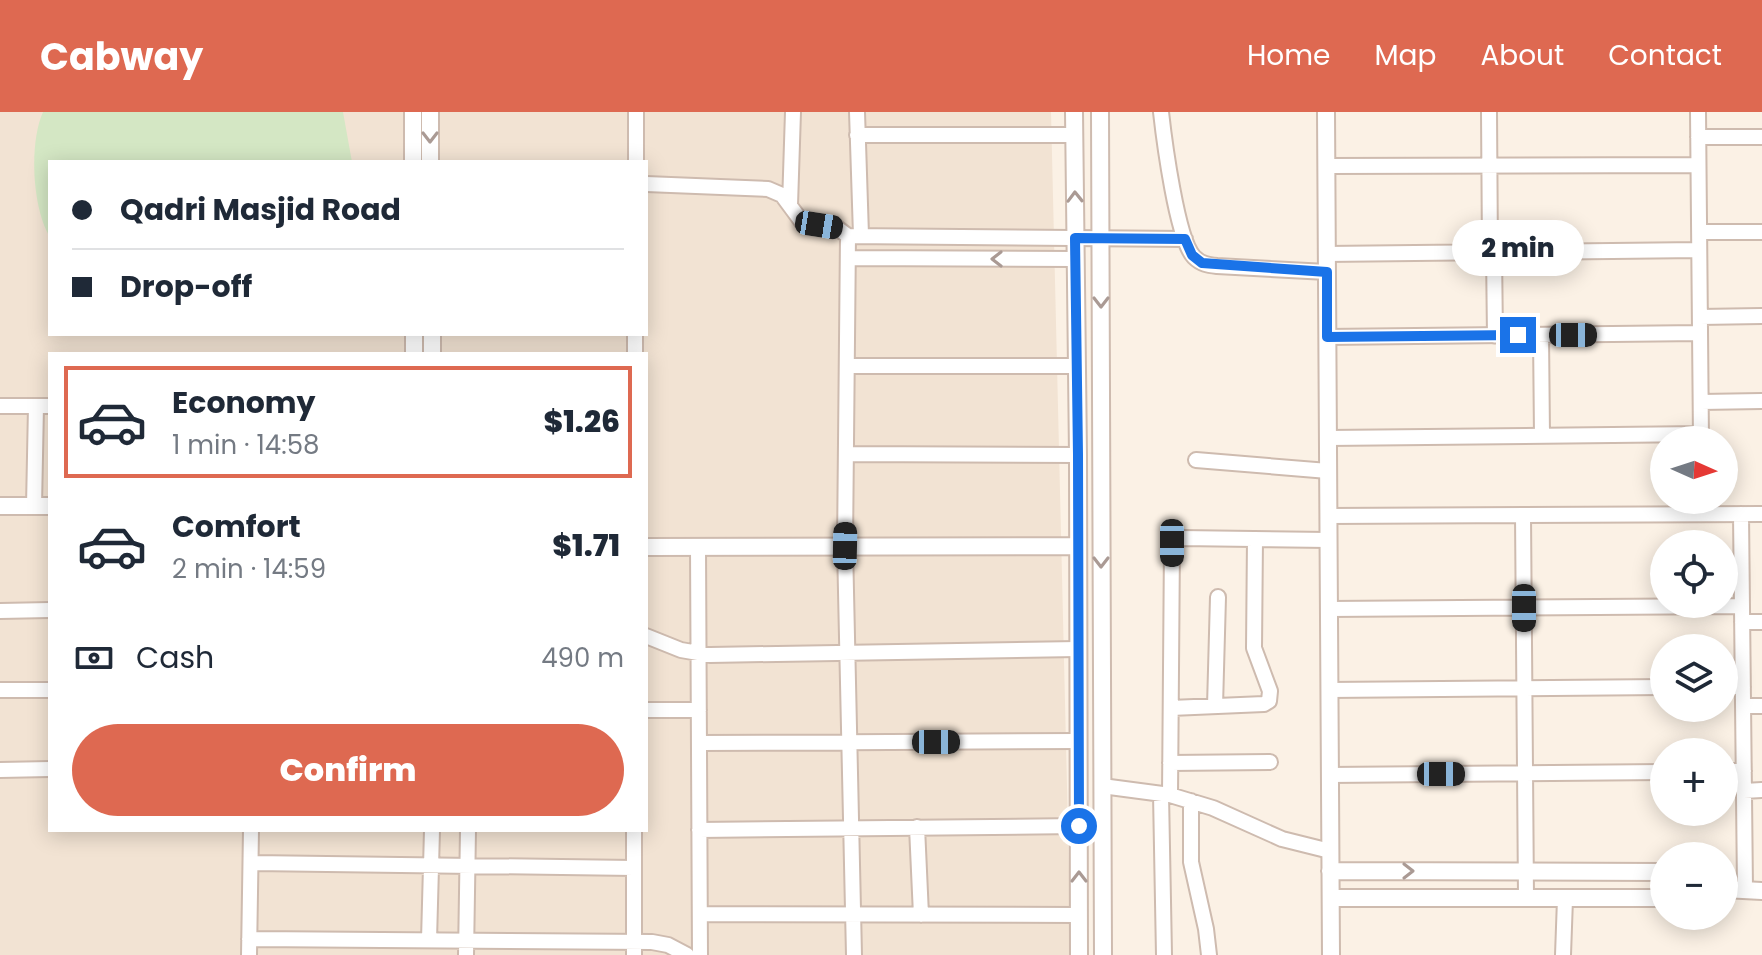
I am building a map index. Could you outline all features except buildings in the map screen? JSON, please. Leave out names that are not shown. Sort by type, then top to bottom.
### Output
[{"type":"street","points":[[413,112],[413,160]]},
{"type":"street","points":[[430,112],[430,160]]},
{"type":"street","points":[[636,112],[636,160]]},
{"type":"street","points":[[790,205],[793,112]]},
{"type":"street","points":[[854,955],[845,546],[848,258],[855,236],[857,112]]},
{"type":"street","points":[[1074,112],[1079,955]]},
{"type":"street","points":[[1100,112],[1103,955]]},
{"type":"street","points":[[1161,112],[1170,171],[1185,239],[1192,255],[1202,263],[1327,272]]},
{"type":"street","points":[[1326,112],[1331,955]]},
{"type":"street","points":[[1489,112],[1495,336]]},
{"type":"street","points":[[1698,112],[1701,426]]},
{"type":"street","points":[[857,135],[1074,135]]},
{"type":"street","points":[[1698,137],[1762,137]]},
{"type":"street","points":[[1326,166],[1698,165]]},
{"type":"street","points":[[648,184],[768,189],[782,195],[802,222],[836,227],[855,236],[1185,239]]},
{"type":"street","points":[[1699,232],[1762,232]]},
{"type":"street","points":[[1326,254],[1699,250]]},
{"type":"street","points":[[848,258],[1075,259]]},
{"type":"street","points":[[1700,317],[1762,316]]},
{"type":"street","points":[[1327,337],[1700,333]]},
{"type":"street","points":[[1541,335],[1542,436]]},
{"type":"street","points":[[847,366],[1076,366]]},
{"type":"street","points":[[1701,402],[1762,401]]},
{"type":"street","points":[[0,406],[43,406],[42,506],[0,506]]},
{"type":"street","points":[[1328,438],[1650,437]]},
{"type":"street","points":[[846,454],[1078,455]]},
{"type":"street","points":[[1196,460],[1328,471]]},
{"type":"street","points":[[1328,516],[1523,515],[1650,509]]},
{"type":"street","points":[[1738,513],[1762,514]]},
{"type":"street","points":[[1741,514],[1744,791],[1754,890]]},
{"type":"street","points":[[1523,515],[1526,897]]},
{"type":"street","points":[[1164,955],[1172,543],[1181,538],[1328,540]]},
{"type":"street","points":[[1171,708],[1264,704],[1270,698],[1254,648],[1255,539]]},
{"type":"street","points":[[648,547],[1078,546]]},
{"type":"street","points":[[698,547],[700,955]]},
{"type":"street","points":[[1215,706],[1218,597]]},
{"type":"street","points":[[1329,609],[1742,606]]},
{"type":"street","points":[[0,611],[48,610]]},
{"type":"street","points":[[1742,622],[1762,622]]},
{"type":"street","points":[[648,637],[699,654],[1078,649]]},
{"type":"street","points":[[1329,690],[1650,687]]},
{"type":"street","points":[[1738,687],[1743,687]]},
{"type":"street","points":[[0,690],[48,690]]},
{"type":"street","points":[[1743,706],[1762,706]]},
{"type":"street","points":[[648,710],[699,710]]},
{"type":"street","points":[[699,743],[1079,741]]},
{"type":"street","points":[[1170,763],[1270,762]]},
{"type":"street","points":[[0,770],[48,769]]},
{"type":"street","points":[[1738,771],[1744,771]]},
{"type":"street","points":[[1329,775],[1650,772]]},
{"type":"street","points":[[1102,786],[1166,794],[1191,801],[1282,839],[1330,851]]},
{"type":"street","points":[[1744,791],[1762,790]]},
{"type":"street","points":[[1191,801],[1191,862],[1209,955]]},
{"type":"street","points":[[699,830],[1079,826]]},
{"type":"street","points":[[917,827],[921,915]]},
{"type":"street","points":[[249,955],[251,832]]},
{"type":"street","points":[[429,940],[432,832]]},
{"type":"street","points":[[466,948],[468,832]]},
{"type":"street","points":[[634,832],[634,948]]},
{"type":"street","points":[[251,863],[634,868]]},
{"type":"street","points":[[1330,871],[1650,872]]},
{"type":"street","points":[[1331,898],[1650,898]]},
{"type":"street","points":[[1563,955],[1565,899]]},
{"type":"street","points":[[700,914],[1079,915]]},
{"type":"street","points":[[249,939],[429,940],[466,948],[634,948],[668,945],[687,955]]},
{"type":"shaded area","points":[[0,112],[1051,112],[1071,955],[0,955]]},
{"type":"green space","points":[[43,112],[343,112],[352,160],[48,160],[48,233],[39,210],[34,175]]},
{"type":"route","points":[[1079,826],[1075,238],[1185,239],[1192,255],[1202,263],[1327,272],[1327,337],[1518,335]]}]
